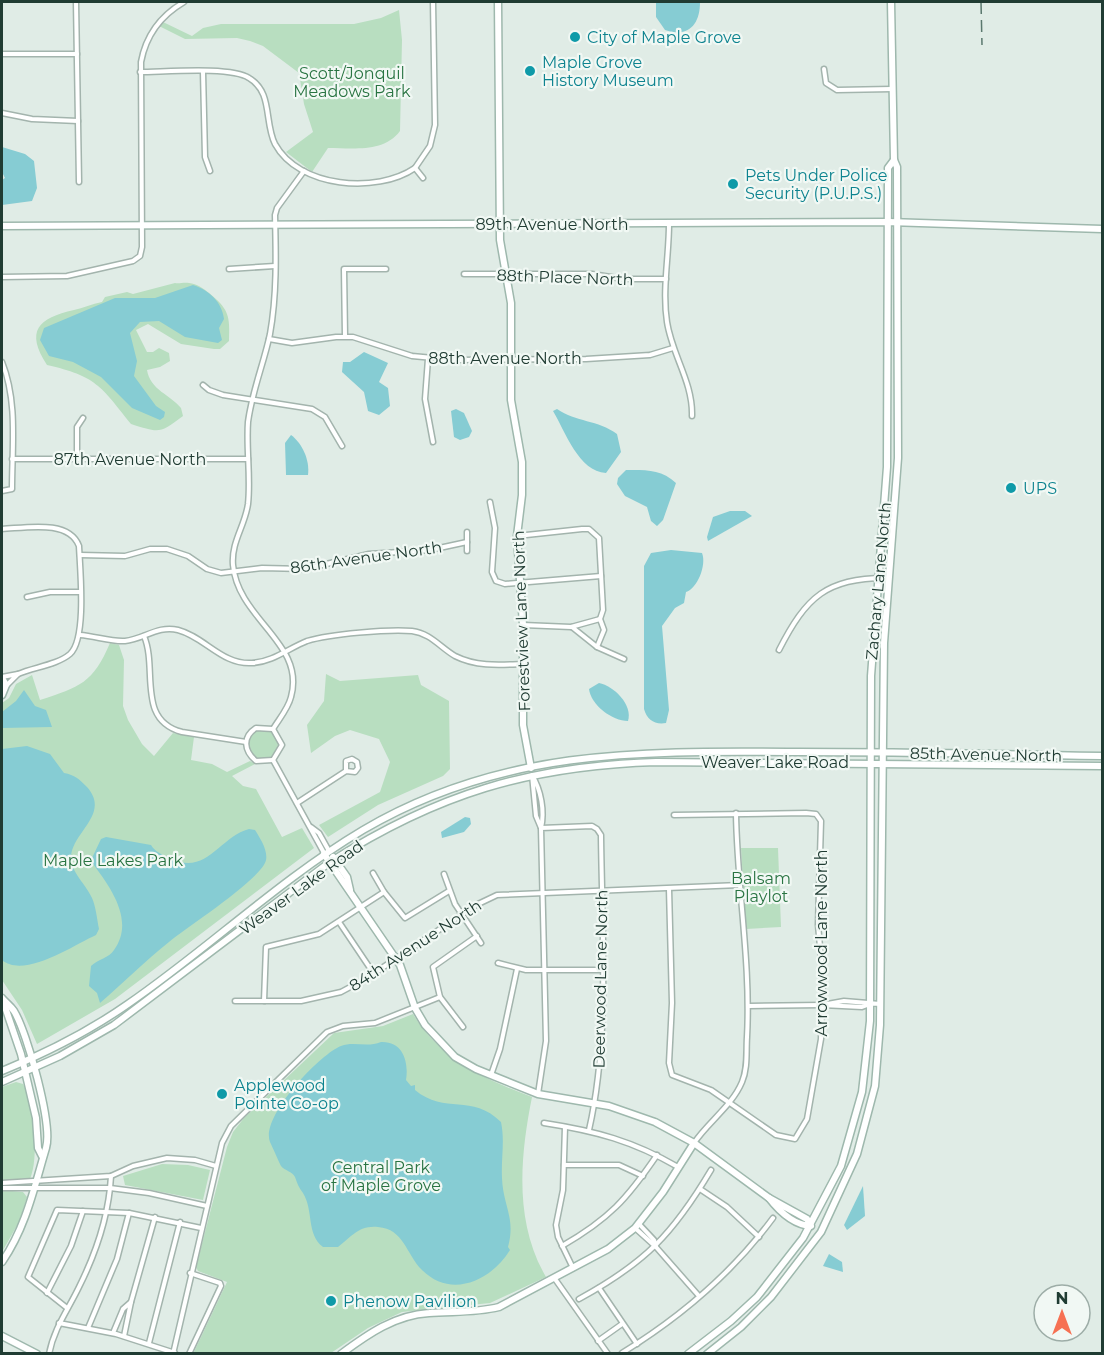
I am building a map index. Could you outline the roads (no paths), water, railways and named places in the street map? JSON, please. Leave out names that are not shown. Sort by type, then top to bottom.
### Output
[{"type":"main road","name":"Forestview Lane North","points":[[498,2],[501,224],[505,274],[511,303],[512,400],[522,480],[517,536],[523,625],[524,725],[532,775]]},
{"type":"main road","name":"Zachary Lane North","points":[[707,1353],[741,1327],[771,1297],[821,1232],[846,1182],[869,1116],[878,1065],[881,1004],[884,654],[898,458],[899,223],[897,167],[894,160],[891,2]]},
{"type":"main road","name":"Zachary Lane North","points":[[688,1353],[731,1321],[756,1297],[784,1265],[811,1226],[837,1174],[856,1118],[866,1068],[870,1004],[870,752],[875,615],[887,466],[888,168],[894,160]]},
{"type":"main road","name":"89th Avenue North","points":[[2,226],[889,222],[1102,229]]},
{"type":"main road","points":[[875,615],[878,650],[884,654]]},
{"type":"main road","points":[[2,677],[6,685],[2,695]]},
{"type":"main road","name":"85th Avenue North","points":[[870,752],[1102,756]]},
{"type":"main road","name":"Weaver Lake Road","points":[[2,1071],[74,1038],[130,1003],[327,852],[394,813],[427,798],[531,765],[617,753],[870,752]]},
{"type":"main road","name":"Weaver Lake Road","points":[[2,1082],[34,1068],[114,1025],[145,1004],[332,861],[422,811],[504,781],[585,766],[656,762],[882,763]]},
{"type":"main road","name":"85th Avenue North","points":[[882,763],[1102,766]]},
{"type":"main road","points":[[327,852],[396,959],[405,976],[415,1008],[428,1030],[465,1064],[538,1094],[595,1103],[632,1113],[694,1143],[769,1198],[807,1219],[811,1226]]},
{"type":"main road","points":[[2,999],[9,1004],[17,1017],[32,1059],[46,1131],[46,1148],[42,1156],[37,1185],[17,1238],[2,1262]]},
{"type":"main road","points":[[2,999],[23,1062],[42,1156]]},
{"type":"main road","points":[[341,1353],[396,1320],[427,1313],[483,1311],[513,1301],[608,1249],[637,1226],[694,1143]]},
{"type":"main road","points":[[2,1336],[37,1353]]},
{"type":"street","points":[[76,2],[79,182]]},
{"type":"street","points":[[2,276],[67,276],[133,261],[142,252],[140,72],[143,53],[152,31],[182,2]]},
{"type":"street","points":[[140,72],[237,72],[258,84],[265,98],[274,142],[284,155],[304,171],[326,181],[377,182],[395,179],[415,168],[430,147],[435,125],[433,2]]},
{"type":"street","points":[[2,54],[76,54]]},
{"type":"street","points":[[824,69],[826,83],[834,89],[893,89]]},
{"type":"street","points":[[203,72],[205,157],[210,171]]},
{"type":"street","points":[[2,113],[51,121],[78,121]]},
{"type":"street","points":[[415,168],[423,178]]},
{"type":"street","points":[[273,729],[291,699],[293,685],[285,652],[246,605],[234,571],[234,544],[248,502],[252,400],[269,339],[277,208],[304,171]]},
{"type":"street","points":[[669,224],[666,279],[667,320],[673,348],[689,384],[692,416]]},
{"type":"street","points":[[228,269],[275,266]]},
{"type":"street","points":[[345,336],[344,269],[386,269]]},
{"type":"street","name":"88th Place North","points":[[464,274],[592,274],[623,279],[666,279]]},
{"type":"street","name":"88th Avenue North","points":[[269,339],[292,344],[345,336],[428,359],[586,359],[650,355],[673,348]]},
{"type":"street","points":[[428,359],[425,399],[433,442]]},
{"type":"street","points":[[2,362],[12,399],[12,489],[2,491]]},
{"type":"street","points":[[203,385],[216,393],[316,411],[325,417],[342,446]]},
{"type":"street","points":[[77,459],[77,427],[83,418]]},
{"type":"street","name":"87th Avenue North","points":[[12,459],[248,459]]},
{"type":"street","points":[[490,502],[495,528],[493,577],[500,583],[601,576]]},
{"type":"street","points":[[2,529],[66,530],[77,539],[80,555],[80,635],[72,653],[63,659],[2,677]]},
{"type":"street","points":[[517,536],[590,529],[599,538],[603,610],[600,619],[604,630],[597,647]]},
{"type":"street","points":[[467,532],[467,551]]},
{"type":"street","name":"86th Avenue North","points":[[80,555],[125,556],[150,549],[167,549],[181,552],[213,572],[262,568],[305,569],[369,554],[430,550],[467,542]]},
{"type":"street","points":[[779,650],[795,620],[819,595],[852,579],[888,578]]},
{"type":"street","points":[[27,597],[50,592],[80,592]]},
{"type":"street","points":[[523,625],[571,627],[600,619]]},
{"type":"street","points":[[571,627],[597,647],[624,660]]},
{"type":"street","points":[[80,635],[121,641],[159,630],[179,630],[226,657],[250,663],[310,641],[329,637],[411,631],[429,637],[453,654],[471,662],[490,665],[523,664]]},
{"type":"street","points":[[144,636],[151,664],[152,706],[157,717],[171,729],[246,742]]},
{"type":"street","points":[[6,685],[18,674]]},
{"type":"street","points":[[256,728],[273,729],[278,733],[282,745],[273,760],[256,761],[247,751],[246,742],[256,728]]},
{"type":"street","points":[[273,760],[311,827],[319,833],[327,852]]},
{"type":"street","points":[[297,803],[346,771]]},
{"type":"street","name":"Forestview Lane North","points":[[532,775],[536,816],[541,828],[546,970],[546,1049],[538,1094]]},
{"type":"street","points":[[674,815],[736,813],[749,1006],[744,1076],[730,1102],[706,1125],[694,1143]]},
{"type":"street","name":"Arrowwood Lane North","points":[[730,1102],[776,1135],[795,1139],[807,1119],[821,1039],[822,1005],[818,925],[822,826],[818,816],[806,813],[736,813]]},
{"type":"street","name":"Deerwood Lane North","points":[[541,828],[592,826],[601,835],[600,1064],[589,1130]]},
{"type":"street","points":[[374,873],[384,892],[405,918],[449,891]]},
{"type":"street","points":[[444,874],[449,891],[481,943]]},
{"type":"street","name":"84th Avenue North","points":[[235,1001],[301,1001],[333,995],[374,974],[462,914],[493,896],[542,892],[740,885]]},
{"type":"street","points":[[669,889],[672,1004],[669,1063],[672,1075],[711,1090],[730,1102]]},
{"type":"street","points":[[264,1001],[264,950],[270,945],[307,939],[339,922],[384,892]]},
{"type":"street","points":[[339,922],[374,974]]},
{"type":"street","points":[[463,1027],[440,997],[433,967],[477,936]]},
{"type":"street","points":[[498,963],[517,969],[601,970]]},
{"type":"street","points":[[491,1075],[500,1049],[517,969]]},
{"type":"street","points":[[59,1323],[113,1333],[174,1353],[190,1273],[216,1166],[222,1143],[231,1126],[327,1032],[343,1026],[375,1023],[440,997]]},
{"type":"street","points":[[749,1006],[796,1008],[844,1001],[881,1004]]},
{"type":"street","points":[[544,1123],[589,1130],[622,1139],[678,1167]]},
{"type":"street","points":[[565,1126],[563,1190],[556,1219],[562,1246],[573,1269]]},
{"type":"street","points":[[562,1246],[614,1212],[657,1155]]},
{"type":"street","points":[[37,1185],[111,1176],[133,1166],[167,1158],[195,1160],[216,1166]]},
{"type":"street","points":[[564,1165],[619,1165],[643,1176]]},
{"type":"street","points":[[579,1299],[627,1272],[656,1247],[677,1223],[711,1170]]},
{"type":"street","points":[[49,1353],[59,1323],[80,1286],[96,1245],[106,1211],[111,1176]]},
{"type":"street","points":[[2,1186],[110,1188],[148,1192],[207,1206]]},
{"type":"street","points":[[700,1189],[727,1207],[759,1237]]},
{"type":"street","points":[[67,1308],[30,1280],[28,1273],[57,1210],[129,1213],[201,1228]]},
{"type":"street","points":[[47,1293],[71,1246],[83,1210]]},
{"type":"street","points":[[88,1328],[117,1259],[129,1213]]},
{"type":"street","points":[[124,1336],[155,1217]]},
{"type":"street","points":[[622,1353],[699,1296],[759,1237],[773,1218]]},
{"type":"street","points":[[149,1343],[180,1222]]},
{"type":"street","points":[[637,1226],[699,1296]]},
{"type":"street","points":[[811,1226],[821,1232]]},
{"type":"street","points":[[189,1353],[221,1286],[220,1283],[190,1273]]},
{"type":"street","points":[[555,1279],[608,1353]]},
{"type":"street","points":[[599,1288],[637,1344]]},
{"type":"street","points":[[113,1333],[123,1309],[131,1302]]},
{"type":"street","points":[[598,1341],[622,1324]]},
{"type":"water","points":[[656,2],[700,2],[698,17],[692,27],[687,30],[673,32],[665,30],[656,17]]},
{"type":"water","points":[[2,147],[25,154],[34,161],[37,188],[32,201],[2,205],[2,180],[5,178],[2,172]]},
{"type":"water","points":[[193,285],[209,293],[221,307],[224,319],[219,328],[222,340],[218,343],[185,337],[159,321],[140,322],[130,333],[137,361],[134,376],[156,406],[165,412],[164,417],[160,420],[132,408],[101,377],[73,362],[49,356],[40,340],[44,328],[115,298],[155,298]]},
{"type":"water","points":[[364,352],[388,363],[379,382],[388,388],[390,406],[379,415],[368,411],[364,392],[342,372],[343,362],[350,362]]},
{"type":"water","points":[[456,409],[464,413],[472,431],[469,437],[460,440],[454,437],[451,411]]},
{"type":"water","points":[[557,409],[610,429],[617,434],[621,452],[606,473],[588,466],[574,449],[553,411]]},
{"type":"water","points":[[291,435],[304,452],[308,464],[308,475],[286,475],[285,443]]},
{"type":"water","points":[[626,470],[647,470],[659,473],[676,483],[663,520],[657,526],[651,521],[647,507],[625,496],[617,484],[618,478]]},
{"type":"water","points":[[730,511],[745,511],[752,516],[708,541],[713,517]]},
{"type":"water","points":[[671,550],[702,553],[703,564],[697,582],[686,592],[684,603],[675,608],[662,626],[669,710],[666,723],[658,723],[649,719],[644,709],[644,566],[651,553]]},
{"type":"water","points":[[599,683],[611,688],[621,697],[628,709],[628,721],[609,715],[594,701],[589,689]]},
{"type":"water","points":[[24,690],[35,706],[46,710],[52,727],[2,728],[2,712],[16,701]]},
{"type":"water","points":[[27,746],[50,754],[64,773],[79,780],[93,797],[95,806],[93,814],[77,839],[71,857],[73,868],[93,902],[99,929],[96,935],[62,952],[23,966],[11,965],[2,960],[2,749]]},
{"type":"water","points":[[465,817],[470,818],[471,824],[464,832],[442,838],[441,832]]},
{"type":"water","points":[[249,829],[255,830],[265,848],[266,856],[266,860],[252,879],[160,949],[100,1003],[97,993],[89,986],[91,966],[112,953],[120,939],[122,928],[118,905],[107,883],[93,864],[92,858],[101,839],[106,837],[151,845],[170,858],[182,863],[193,863],[212,854],[238,833]]},
{"type":"water","points":[[381,1042],[395,1045],[403,1054],[406,1080],[411,1086],[415,1085],[415,1090],[437,1101],[480,1108],[501,1122],[502,1178],[511,1228],[508,1247],[510,1250],[492,1270],[470,1283],[458,1285],[433,1279],[417,1264],[399,1237],[387,1229],[366,1228],[356,1232],[338,1247],[323,1247],[314,1236],[306,1200],[295,1177],[281,1166],[270,1142],[269,1131],[283,1103],[307,1073],[320,1061],[341,1046]]},
{"type":"water","points":[[863,1186],[865,1216],[847,1230],[844,1225]]},
{"type":"water","points":[[829,1254],[842,1262],[843,1272],[823,1266]]},
{"type":"railway","points":[[981,2],[982,45]]},
{"type":"place","name":"City of Maple Grove","points":[[575,37]]},
{"type":"place","name":"Maple Grove History Museum","points":[[530,71]]},
{"type":"place","name":"Pets Under Police Security (P.U.P.S.)","points":[[733,184]]},
{"type":"place","name":"UPS","points":[[1011,488]]},
{"type":"place","name":"Applewood Pointe Co-op","points":[[222,1094]]},
{"type":"place","name":"Phenow Pavilion","points":[[331,1301]]},
{"type":"park label","name":"Scott/Jonquil Meadows Park","points":[[352,82]]},
{"type":"park label","name":"Maple Lakes Park","points":[[113,860]]},
{"type":"park label","name":"Balsam Playlot","points":[[761,887]]},
{"type":"park label","name":"Central Park of Maple Grove","points":[[381,1176]]}]
